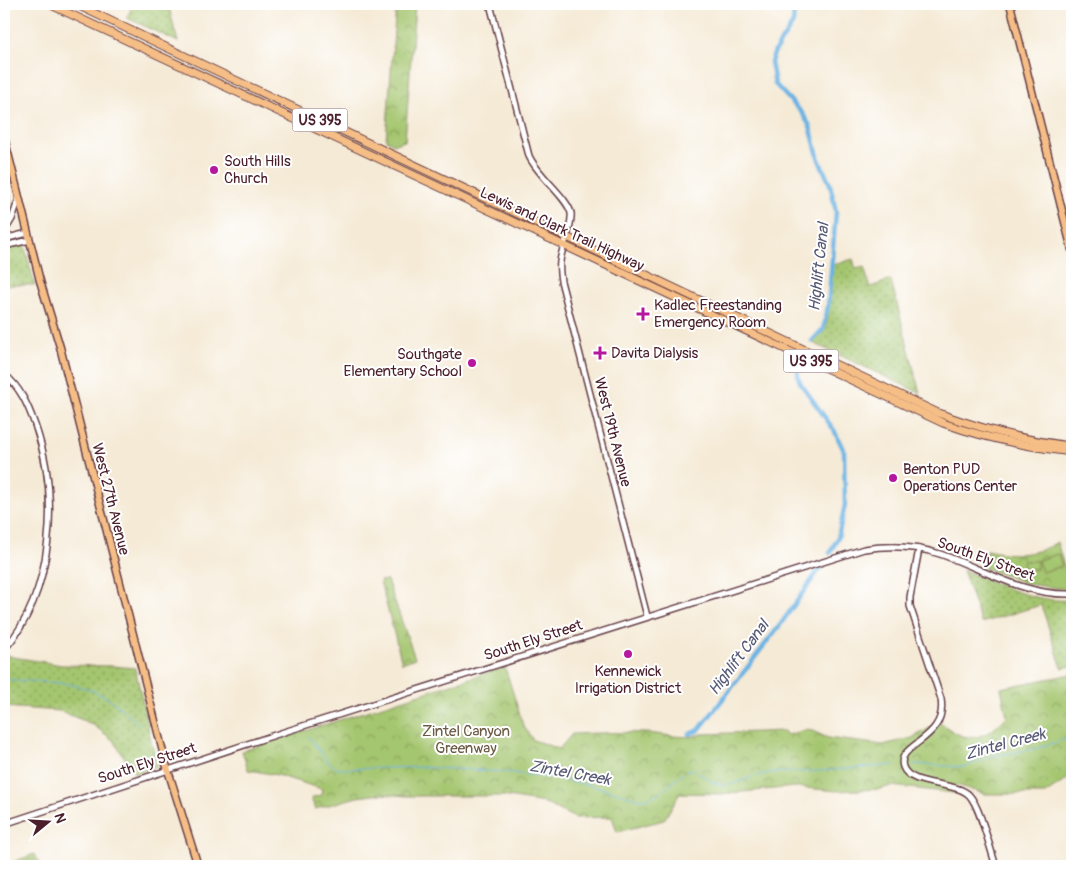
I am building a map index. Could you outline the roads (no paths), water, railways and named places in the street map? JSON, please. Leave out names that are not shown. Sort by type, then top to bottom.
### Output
[{"type":"highway","name":"Lewis and Clark Trail Highway","points":[[49,4],[943,423],[1008,442],[1072,452]]},
{"type":"highway","name":"Lewis and Clark Trail Highway","points":[[75,4],[938,413],[985,430],[1031,440],[1072,446]]},
{"type":"main road","points":[[1010,4],[1072,250]]},
{"type":"main road","name":"West 27th Avenue","points":[[4,137],[60,347],[168,770],[198,866]]},
{"type":"street","name":"West 19th Avenue","points":[[490,4],[530,156],[538,172],[564,201],[570,211],[570,221],[559,263],[561,281],[647,616]]},
{"type":"street","points":[[4,232],[12,218],[19,197]]},
{"type":"street","points":[[4,239],[29,236]]},
{"type":"street","points":[[4,246],[29,236]]},
{"type":"street","points":[[4,374],[13,381],[23,397],[38,436],[47,478],[48,514],[45,556],[31,606],[24,623],[4,650]]},
{"type":"street","name":"South Ely Street","points":[[4,824],[852,551],[884,546],[919,549],[941,554],[1025,588],[1052,594],[1072,594]]},
{"type":"street","points":[[919,549],[910,597],[911,611],[941,699],[942,711],[938,724],[907,752],[903,758],[902,765],[909,775],[962,790],[970,796],[977,809],[996,866]]},
{"type":"waterway","name":"Highlift Canal","points":[[792,4],[794,8],[793,23],[775,51],[771,62],[775,84],[802,113],[810,126],[819,160],[830,184],[836,212],[828,306],[823,329],[812,341]]},
{"type":"waterway","name":"Highlift Canal","points":[[798,366],[798,377],[801,384],[834,430],[844,451],[845,505],[838,537],[830,553]]},
{"type":"waterway","name":"Highlift Canal","points":[[689,734],[699,730],[780,625],[821,567]]},
{"type":"waterway","name":"Zintel Creek","points":[[4,679],[54,682],[91,690],[113,702],[141,726]]},
{"type":"waterway","name":"Highlift Canal","points":[[696,734],[699,730]]},
{"type":"waterway","name":"Zintel Creek","points":[[309,737],[328,762],[338,769],[421,767],[504,772],[547,777],[594,786],[640,799],[658,793],[683,773]]},
{"type":"waterway","name":"Zintel Creek","points":[[913,764],[964,767],[993,756],[1034,749],[1072,737]]},
{"type":"waterway","name":"Zintel Creek","points":[[757,776],[767,773],[894,765]]},
{"type":"waterway","name":"Zintel Creek","points":[[686,771],[695,770]]},
{"type":"waterway","name":"Zintel Creek","points":[[698,772],[713,782],[724,785],[753,777]]},
{"type":"place","name":"South Hills Church","points":[[214,170]]},
{"type":"place","name":"Kadlec Freestanding Emergency Room","points":[[643,314]]},
{"type":"place","name":"Davita Dialysis","points":[[600,353]]},
{"type":"place","name":"Southgate Elementary School","points":[[472,363]]},
{"type":"place","name":"Benton PUD Operations Center","points":[[893,478]]},
{"type":"place","name":"Kennewick Irrigation District","points":[[628,654]]},
{"type":"park label","name":"Zintel Canyon Greenway","points":[[466,740]]}]
